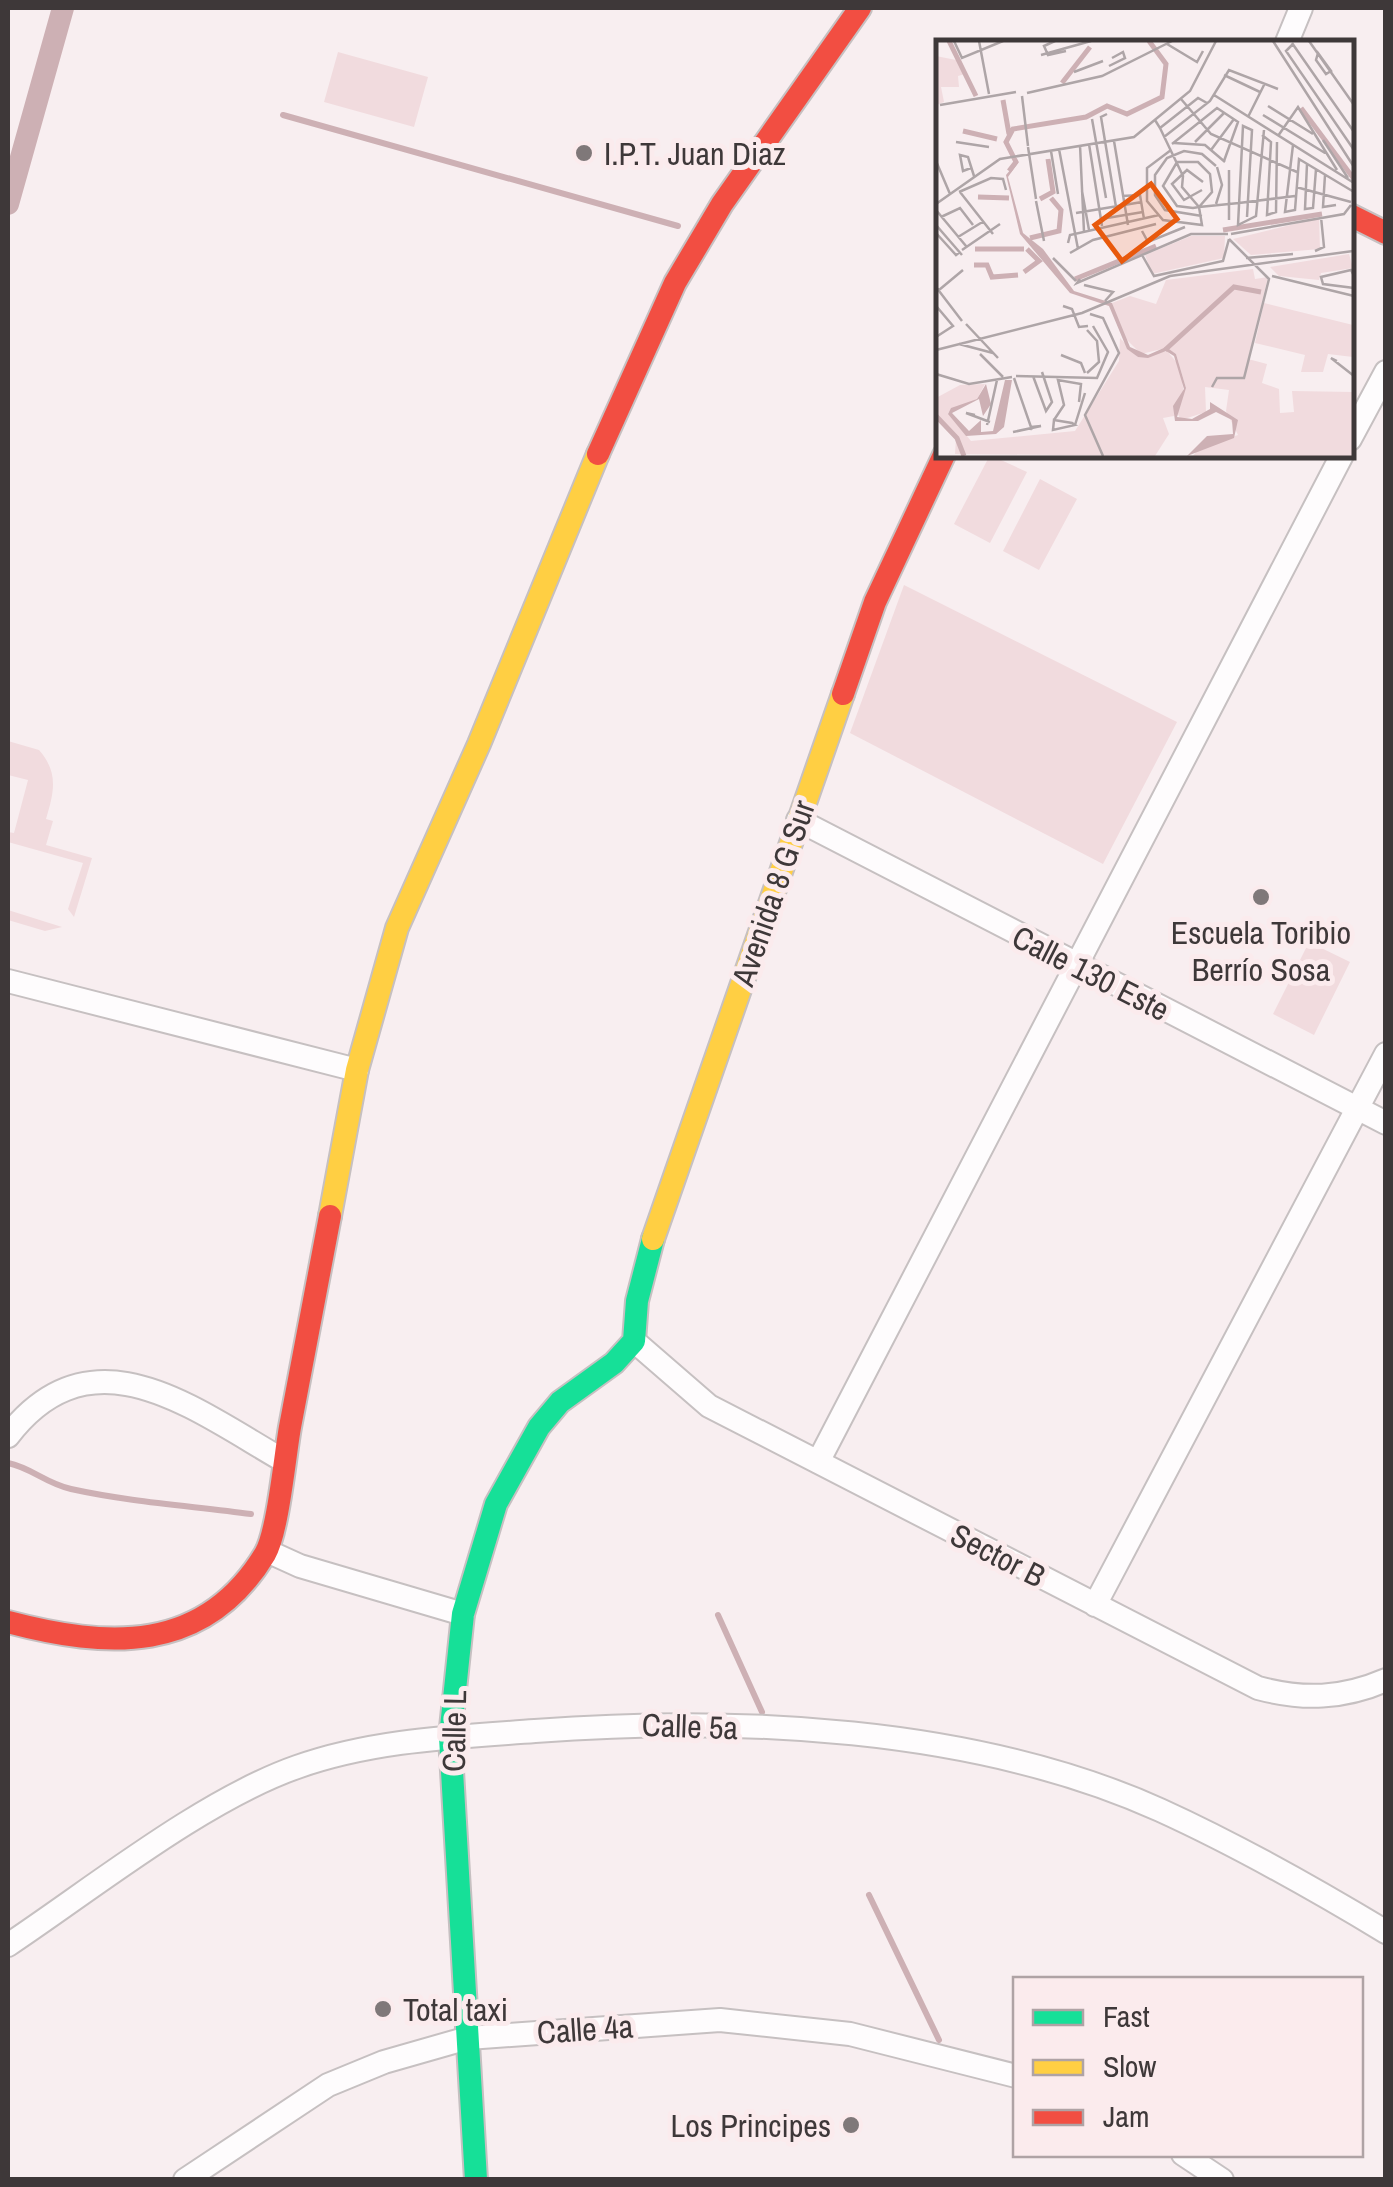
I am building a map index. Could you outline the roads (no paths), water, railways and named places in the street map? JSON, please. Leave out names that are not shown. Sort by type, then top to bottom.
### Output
[{"type":"street","points":[[8,1622],[88,1643],[147,1640],[180,1629],[218,1606],[267,1551],[281,1459],[357,1070],[397,928],[479,744],[621,396],[675,283],[722,204],[860,8]]},
{"type":"street","points":[[1289,40],[1301,8]]},
{"type":"street","points":[[1353,216],[1386,233]]},
{"type":"street","points":[[1353,434],[1386,372]]},
{"type":"street","name":"Avenida 8 G Sur","points":[[634,1341],[636,1301],[649,1251],[798,820],[875,602],[943,458]]},
{"type":"street","points":[[818,1462],[1340,458]]},
{"type":"street","name":"Calle 130 Este","points":[[798,820],[1386,1123]]},
{"type":"street","points":[[8,981],[357,1070]]},
{"type":"street","points":[[1095,1605],[1386,1054]]},
{"type":"street","name":"Sector B","points":[[634,1341],[708,1406],[1272,1692],[1314,1698],[1350,1693],[1386,1680]]},
{"type":"street","name":"Calle L","points":[[476,2180],[450,1737],[463,1614],[496,1504],[518,1460],[560,1402],[614,1363],[634,1341]]},
{"type":"street","points":[[8,1436],[56,1391],[82,1382],[117,1383],[142,1386],[177,1399],[281,1459]]},
{"type":"street","points":[[267,1551],[300,1566],[463,1614]]},
{"type":"street","name":"Calle 5a","points":[[8,1945],[249,1788],[297,1767],[414,1739],[634,1724],[793,1730],[906,1742],[1021,1763],[1159,1809],[1320,1892],[1386,1932]]},
{"type":"street","name":"Calle 4a","points":[[186,2180],[328,2084],[384,2062],[468,2038],[720,2020],[850,2034],[1013,2075]]},
{"type":"street","points":[[1188,2157],[1222,2180]]},
{"type":"waterway","points":[[8,204],[63,8]]},
{"type":"waterway","points":[[283,115],[678,226]]},
{"type":"waterway","points":[[8,1463],[71,1489],[251,1514]]},
{"type":"waterway","points":[[718,1615],[762,1712]]},
{"type":"waterway","points":[[869,1895],[939,2040]]},
{"type":"place","name":"I.P.T. Juan Diaz","points":[[584,153]]},
{"type":"place","name":"Escuela Toribio Berrío Sosa","points":[[1261,897]]},
{"type":"place","name":"Total taxi","points":[[383,2009]]},
{"type":"place","name":"Los Principes","points":[[851,2125]]}]
